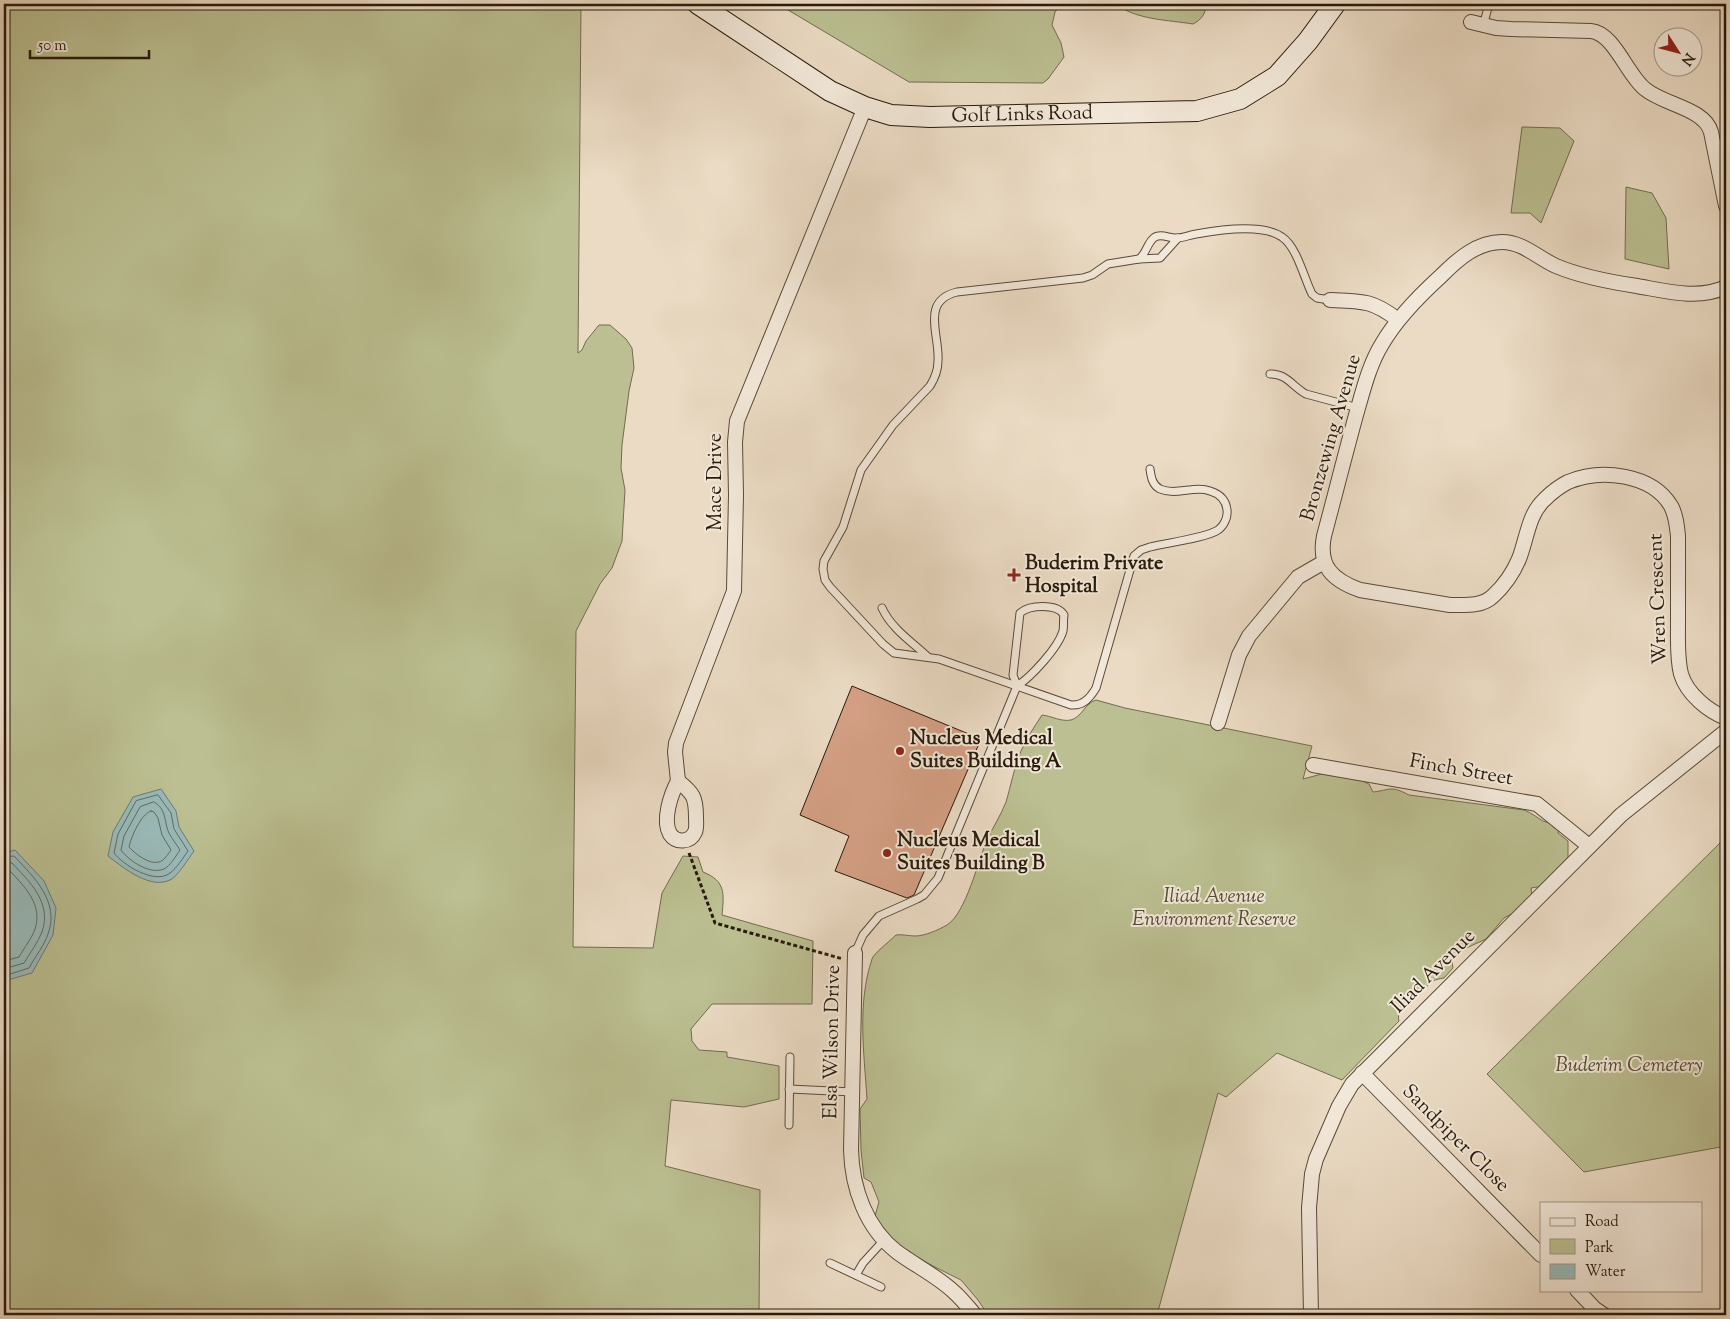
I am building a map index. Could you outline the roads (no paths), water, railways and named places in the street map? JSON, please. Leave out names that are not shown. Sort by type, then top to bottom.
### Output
[{"type":"main road","name":"Golf Links Road","points":[[698,4],[830,91],[865,107],[891,115],[930,116],[1197,111],[1240,99],[1278,76],[1308,41],[1335,4]]},
{"type":"street","points":[[1477,24],[1511,29],[1591,31],[1601,34],[1609,41],[1643,88],[1660,100],[1697,115],[1706,122],[1711,132],[1726,206]]},
{"type":"street","name":"Mace Drive","points":[[678,781],[690,791],[696,804],[695,832],[691,838],[684,841],[676,840],[668,828],[668,804],[678,781],[676,743],[734,591],[735,442],[737,421],[865,107]]},
{"type":"street","name":"Bronzewing Avenue","points":[[1324,562],[1322,553],[1324,536],[1358,408],[1380,346],[1398,320],[1425,291],[1463,256],[1481,246],[1500,242],[1517,244],[1557,267],[1602,280],[1680,293],[1711,293],[1726,287]]},
{"type":"street","points":[[1330,300],[1369,302],[1386,310],[1398,320]]},
{"type":"street","name":"Wren Crescent","points":[[1324,562],[1327,568],[1340,580],[1366,592],[1450,605],[1468,605],[1484,602],[1492,598],[1508,578],[1519,558],[1534,514],[1542,502],[1555,491],[1568,482],[1584,478],[1619,476],[1636,479],[1650,485],[1663,495],[1672,507],[1676,520],[1678,536],[1678,648],[1681,674],[1686,684],[1709,710],[1726,718]]},
{"type":"street","points":[[1218,723],[1239,655],[1249,636],[1298,577],[1324,562]]},
{"type":"street","name":"Iliad Avenue","points":[[1311,1315],[1309,1208],[1312,1174],[1339,1106],[1352,1084],[1627,810],[1726,731]]},
{"type":"street","name":"Finch Street","points":[[1313,765],[1537,804],[1589,846]]},
{"type":"street","name":"Elsa Wilson Drive","points":[[854,957],[851,1150],[852,1169],[858,1196],[871,1222],[884,1240],[897,1252],[954,1292],[975,1315]]},
{"type":"street","name":"Sandpiper Close","points":[[1362,1073],[1540,1254]]},
{"type":"street","points":[[1578,1292],[1604,1315]]},
{"type":"lane","points":[[1477,24],[1490,4]]},
{"type":"lane","points":[[1139,259],[1155,237],[1178,238],[1194,234],[1248,229],[1262,230],[1278,234],[1290,245],[1312,294],[1317,298],[1330,300]]},
{"type":"lane","points":[[1150,469],[1153,482],[1162,489],[1181,492],[1207,490],[1221,495],[1227,510],[1224,523],[1220,528],[1209,534],[1150,547],[1141,550],[1134,556],[1098,683],[1093,693],[1077,706],[928,656],[901,655],[888,649],[825,580],[822,569],[827,554],[843,526],[861,470],[887,432],[934,380],[938,360],[934,320],[936,306],[945,297],[957,292],[1083,278],[1092,275],[1108,264],[1160,258],[1178,238]]},
{"type":"lane","points":[[1270,374],[1283,376],[1306,394],[1358,408]]},
{"type":"lane","name":"Elsa Wilson Drive","points":[[854,957],[863,935],[879,916],[924,895],[938,878],[1017,686],[1027,680],[1053,649],[1061,636],[1064,615],[1059,610],[1050,607],[1028,608],[1020,613],[1013,675],[1017,686]]},
{"type":"lane","points":[[882,608],[889,620],[928,656]]},
{"type":"lane","points":[[789,1124],[790,1057]]},
{"type":"lane","points":[[790,1089],[853,1092]]},
{"type":"lane","points":[[856,1275],[863,1263],[884,1240]]},
{"type":"lane","points":[[830,1263],[881,1287]]},
{"type":"water","points":[[161,789],[176,811],[179,827],[194,851],[172,879],[164,882],[155,882],[138,876],[108,856],[113,832],[133,797]]},
{"type":"water","points":[[15,850],[44,881],[56,908],[53,935],[32,973],[4,981],[4,853]]},
{"type":"place","name":"Buderim Private Hospital","points":[[1014,575]]},
{"type":"place","name":"Nucleus Medical Suites Building A","points":[[900,751]]},
{"type":"place","name":"Nucleus Medical Suites Building B","points":[[887,853]]},
{"type":"park label","name":"Iliad Avenue Environment Reserve","points":[[1214,908]]},
{"type":"park label","name":"Buderim Cemetery","points":[[1629,1066]]}]
